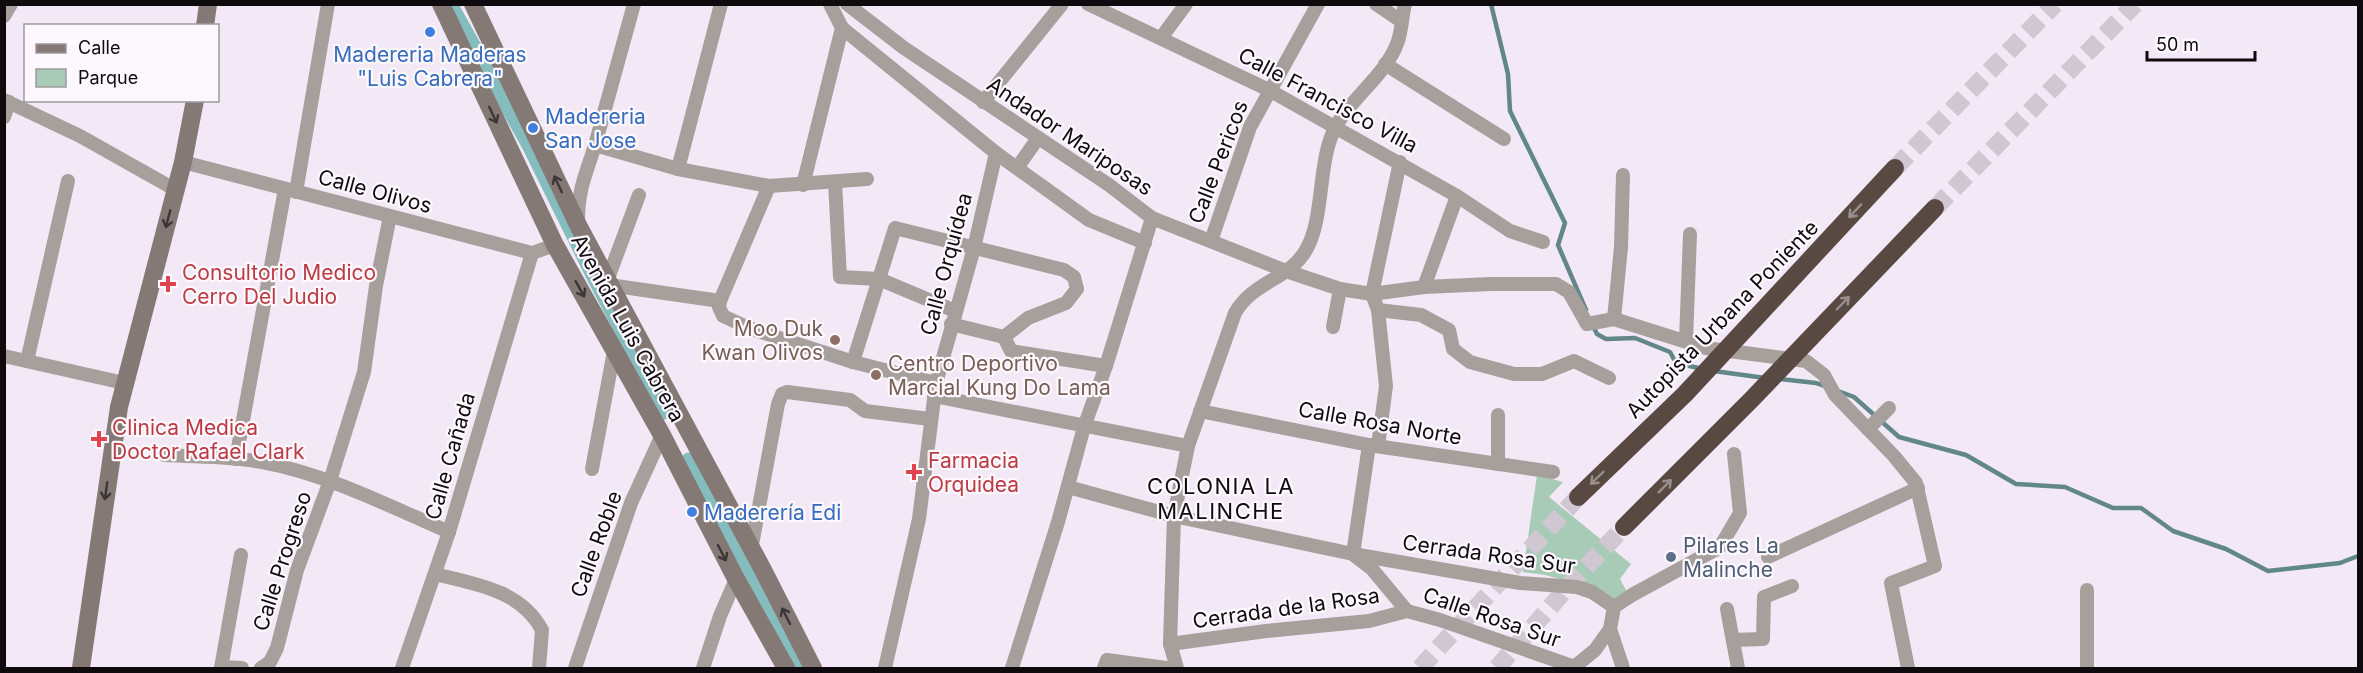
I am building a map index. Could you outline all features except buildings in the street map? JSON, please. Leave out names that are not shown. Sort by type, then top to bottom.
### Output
[{"type":"highway","name":"Autopista Urbana Poniente","points":[[1578,496],[1685,394],[1895,168]]},
{"type":"highway","points":[[1624,527],[1752,399],[1935,208]]},
{"type":"street","points":[[4,16],[11,4]]},
{"type":"street","points":[[206,24],[208,4]]},
{"type":"street","points":[[236,459],[328,4]]},
{"type":"street","name":"Avenida Luis Cabrera","points":[[441,4],[555,245],[662,435],[736,579],[786,669]]},
{"type":"street","points":[[579,227],[578,200],[581,182],[595,144],[634,4]]},
{"type":"street","points":[[678,169],[721,4]]},
{"type":"street","points":[[830,4],[842,28],[996,153],[1089,220],[1145,243]]},
{"type":"street","name":"Andador Mariposas","points":[[847,4],[904,48],[1109,185],[1152,218],[1286,271],[1340,289],[1372,294],[1424,287],[1556,284],[1569,292],[1593,323],[1614,319]]},
{"type":"street","points":[[983,102],[1062,4]]},
{"type":"street","name":"Calle Francisco Villa","points":[[1088,4],[1269,90],[1400,162],[1510,231],[1543,242]]},
{"type":"street","points":[[1161,38],[1186,4]]},
{"type":"street","name":"Calle Pericos","points":[[1211,241],[1250,127],[1318,4]]},
{"type":"street","points":[[1376,4],[1401,21]]},
{"type":"street","points":[[1178,669],[1170,644],[1174,516],[1188,446],[1235,313],[1242,300],[1298,261],[1310,242],[1327,153],[1336,126],[1385,64],[1398,41],[1405,4]]},
{"type":"street","name":"Avenida Luis Cabrera","points":[[478,9],[579,227],[813,669]]},
{"type":"street","points":[[803,185],[842,28]]},
{"type":"street","points":[[1385,64],[1504,139]]},
{"type":"street","points":[[4,117],[7,101],[80,136],[176,190]]},
{"type":"street","points":[[81,669],[112,450],[124,383],[176,190],[195,102]]},
{"type":"street","points":[[1017,168],[1038,138]]},
{"type":"street","points":[[595,144],[678,169],[770,186],[867,179]]},
{"type":"street","name":"Calle Orquídea","points":[[885,669],[919,519],[935,389],[974,248],[996,153]]},
{"type":"street","name":"Calle Olivos","points":[[183,162],[532,253]]},
{"type":"street","points":[[1353,554],[1386,386],[1378,310],[1372,294],[1400,162]]},
{"type":"street","points":[[1623,175],[1621,247],[1614,319],[1706,348],[1806,361],[1824,375],[1834,395],[1878,419],[1917,485],[1935,566],[1891,583],[1908,669]]},
{"type":"street","points":[[27,361],[68,181]]},
{"type":"street","points":[[836,182],[840,277],[879,279],[953,318],[1004,337],[1011,351],[1106,366]]},
{"type":"street","points":[[770,186],[720,301],[720,312],[727,319],[759,332],[935,389],[1084,427],[1188,446]]},
{"type":"street","points":[[639,195],[608,283],[720,301]]},
{"type":"street","points":[[1424,287],[1457,196]]},
{"type":"street","name":"Calle Progreso","points":[[261,669],[270,662],[277,648],[297,570],[330,481],[364,372],[376,286],[390,216]]},
{"type":"street","points":[[1012,669],[1084,427],[1106,366],[1152,218]]},
{"type":"street","points":[[853,362],[895,228],[1064,270],[1074,277],[1077,289],[1066,303],[1028,318],[1004,337]]},
{"type":"street","points":[[1686,341],[1690,234]]},
{"type":"street","points":[[532,253],[555,245]]},
{"type":"street","name":"Calle Cañada","points":[[402,669],[450,532],[532,253]]},
{"type":"street","points":[[1333,327],[1340,289]]},
{"type":"street","points":[[1378,310],[1421,315],[1449,330],[1453,349],[1470,362],[1514,374],[1542,374],[1574,361],[1609,378]]},
{"type":"street","points":[[592,469],[614,351]]},
{"type":"street","points":[[4,356],[124,383]]},
{"type":"street","points":[[751,550],[778,404],[782,394],[787,392],[850,400],[865,411],[930,419]]},
{"type":"street","name":"Calle Rosa Norte","points":[[1200,411],[1374,445],[1553,472]]},
{"type":"street","points":[[1498,414],[1498,464]]},
{"type":"street","points":[[662,435],[663,424],[667,418],[680,419]]},
{"type":"street","name":"Calle Roble","points":[[575,669],[631,503],[662,435]]},
{"type":"street","points":[[671,453],[678,456],[687,455],[695,444]]},
{"type":"street","points":[[1574,668],[1595,650],[1610,629],[1614,607],[1720,547],[1740,513],[1734,454]]},
{"type":"street","points":[[165,455],[236,459],[285,467],[330,481],[450,532]]},
{"type":"street","points":[[1768,557],[1917,485]]},
{"type":"street","name":"Calle Rosa Sur","points":[[1068,487],[1174,516],[1353,554],[1372,569],[1407,611],[1469,630],[1574,668]]},
{"type":"street","name":"Cerrada Rosa Sur","points":[[1353,554],[1520,583],[1577,587],[1592,592],[1614,607]]},
{"type":"street","points":[[241,555],[221,668],[242,669]]},
{"type":"street","points":[[435,574],[490,587],[502,592],[523,607],[542,630],[539,669]]},
{"type":"street","points":[[703,669],[720,616],[736,579]]},
{"type":"street","points":[[1733,640],[1763,639],[1764,597],[1792,586]]},
{"type":"street","points":[[2086,590],[2087,669]]},
{"type":"street","points":[[1727,609],[1738,669]]},
{"type":"street","name":"Cerrada de la Rosa","points":[[1170,644],[1266,631],[1369,621],[1407,611]]},
{"type":"street","points":[[1610,629],[1623,669]]},
{"type":"street","points":[[1104,669],[1107,660],[1166,669]]},
{"type":"green space","points":[[1537,475],[1563,482],[1549,497],[1631,564],[1620,579],[1627,592],[1615,602],[1594,588],[1545,575],[1523,572]]},
{"type":"waterway","points":[[450,4],[529,145],[664,412]]},
{"type":"waterway","points":[[1491,4],[1508,74],[1510,111],[1565,223],[1558,245],[1586,310]]},
{"type":"waterway","points":[[1593,326],[1597,334],[1606,339],[1635,338],[1670,352],[1676,363],[1703,369]]},
{"type":"waterway","points":[[1714,371],[1765,378]]},
{"type":"waterway","points":[[1780,379],[1816,383],[1827,387]]},
{"type":"waterway","points":[[1838,391],[1854,397],[1899,437],[1966,455],[2016,484],[2065,487],[2113,508],[2141,508],[2173,531],[2226,549],[2268,571],[2340,563],[2358,556]]},
{"type":"waterway","points":[[689,460],[799,668]]},
{"type":"tunnel","points":[[1895,168],[2055,4]]},
{"type":"tunnel","points":[[1935,208],[2135,4]]},
{"type":"tunnel","points":[[1420,668],[1578,497]]},
{"type":"tunnel","points":[[1497,668],[1624,527]]},
{"type":"place","name":"Madereria Maderas \"Luis Cabrera\"","points":[[430,32]]},
{"type":"place","name":"Madereria San Jose","points":[[533,128]]},
{"type":"place","name":"Consultorio Medico Cerro Del Judio","points":[[168,284]]},
{"type":"place","name":"Moo Duk Kwan Olivos","points":[[835,340]]},
{"type":"place","name":"Centro Deportivo Marcial Kung Do Lama","points":[[876,375]]},
{"type":"place","name":"Clinica Medica Doctor Rafael Clark","points":[[99,439]]},
{"type":"place","name":"Farmacia Orquidea","points":[[914,472]]},
{"type":"place","name":"Maderería Edi","points":[[692,512]]},
{"type":"place","name":"Pilares La Malinche","points":[[1671,557]]},
{"type":"district","name":"COLONIA LA MALINCHE","points":[[1221,498]]}]
